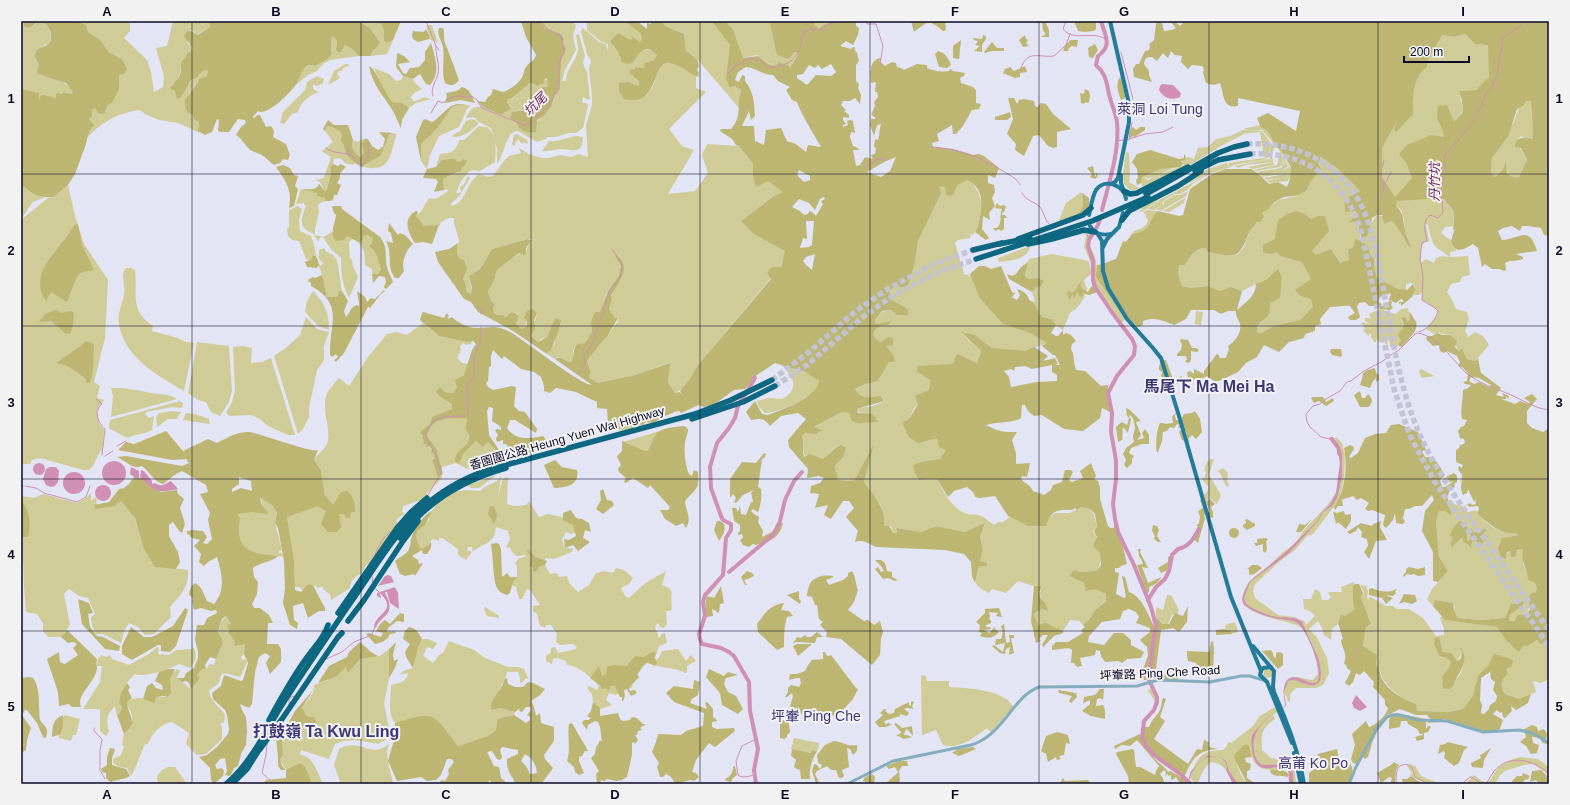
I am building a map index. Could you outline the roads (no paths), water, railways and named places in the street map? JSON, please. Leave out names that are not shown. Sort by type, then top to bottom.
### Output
[{"type":"highway","points":[[973,250],[1033,237],[1076,223],[1147,195],[1229,148],[1247,144]]},
{"type":"highway","points":[[976,259],[1087,223],[1216,161],[1250,154]]},
{"type":"highway","points":[[1123,190],[1130,194],[1136,193],[1191,165],[1207,160]]},
{"type":"highway","points":[[1122,220],[1129,211],[1178,186],[1216,161]]},
{"type":"highway","points":[[999,244],[1085,214],[1091,208]]},
{"type":"highway","points":[[1001,251],[1052,240],[1081,230],[1094,231]]},
{"type":"highway","name":"香園圍公路 Heung Yuen Wai Highway","points":[[666,424],[709,409],[772,380]]},
{"type":"highway","name":"香園圍公路 Heung Yuen Wai Highway","points":[[434,499],[478,473],[708,414],[743,402],[776,386]]},
{"type":"highway","points":[[338,613],[401,522],[419,504],[434,499]]},
{"type":"highway","points":[[348,621],[434,499]]},
{"type":"highway","points":[[232,784],[247,769],[305,676],[400,537],[434,499]]},
{"type":"highway","points":[[226,784],[243,767],[254,752],[301,675],[397,534],[410,519],[434,499]]},
{"type":"highway","points":[[254,752],[278,702],[308,655],[326,632],[328,625]]},
{"type":"highway","points":[[260,749],[342,633]]},
{"type":"main road","points":[[1110,21],[1128,98],[1129,119],[1118,178],[1114,184]]},
{"type":"main road","points":[[1121,164],[1121,181],[1126,200]]},
{"type":"main road","points":[[1089,215],[1095,192],[1100,186],[1114,184],[1123,190]]},
{"type":"main road","points":[[1103,249],[1106,240],[1120,227],[1123,213]]},
{"type":"main road","points":[[1094,231],[1107,235],[1113,234]]},
{"type":"main road","points":[[1094,231],[1102,241],[1103,271],[1110,292],[1126,319],[1156,351],[1163,364],[1231,597],[1261,671],[1261,676],[1267,682],[1282,714],[1303,784]]},
{"type":"main road","points":[[1248,639],[1274,672],[1274,692],[1279,708]]},
{"type":"main road","points":[[1261,671],[1265,667],[1271,667]]},
{"type":"main road","points":[[1264,680],[1269,680],[1274,677]]},
{"type":"street","points":[[1250,676],[1257,675],[1261,671]]},
{"type":"street","name":"坪輋路 Ping Che Road","points":[[847,784],[893,761],[971,745],[982,740],[994,732],[1028,693],[1039,687],[1137,686],[1154,681],[1211,682],[1237,676],[1250,676],[1264,680]]},
{"type":"street","points":[[1349,784],[1356,767],[1376,730],[1387,717],[1392,715],[1400,715],[1418,720],[1449,721],[1485,732],[1520,730],[1534,734],[1549,743]]},
{"type":"waterway","points":[[426,21],[436,46],[438,67],[438,74],[432,93],[433,96]]},
{"type":"waterway","name":"坑尾","points":[[431,113],[438,101],[442,103],[455,96],[473,97],[482,108],[524,125],[531,123],[548,106],[559,89],[559,63],[564,50],[561,35],[547,29],[541,21]]},
{"type":"waterway","points":[[728,74],[735,66],[750,58],[760,60],[769,68],[784,65],[790,62],[797,54],[800,48],[803,33],[810,29],[822,30],[825,26],[838,21]]},
{"type":"waterway","points":[[866,21],[867,24],[876,24],[883,46],[880,64]]},
{"type":"waterway","points":[[1066,21],[1063,29],[1068,33],[1078,36],[1096,36],[1106,40]]},
{"type":"waterway","points":[[1101,21],[1107,44],[1103,52],[1098,56],[1096,65],[1102,71],[1106,81],[1118,133],[1113,166],[1102,210]]},
{"type":"waterway","name":"丹竹坑","points":[[1419,332],[1431,324],[1438,311],[1422,300],[1423,276],[1420,258],[1422,243],[1427,241],[1425,226],[1427,217],[1430,215],[1438,218],[1443,212],[1441,190],[1446,170],[1444,156],[1469,128],[1479,112],[1486,93],[1493,86],[1497,75],[1504,37],[1520,26],[1524,21]]},
{"type":"waterway","points":[[1021,68],[1030,56],[1054,56],[1066,45],[1070,34]]},
{"type":"waterway","points":[[436,46],[439,50]]},
{"type":"waterway","points":[[1121,52],[1133,99]]},
{"type":"waterway","name":"坑尾","points":[[463,92],[465,97]]},
{"type":"waterway","points":[[1129,140],[1132,123]]},
{"type":"waterway","points":[[1126,140],[1145,134],[1163,132],[1173,127]]},
{"type":"waterway","points":[[1116,141],[1123,140]]},
{"type":"waterway","points":[[326,148],[350,155],[362,166],[369,155],[368,143]]},
{"type":"waterway","points":[[930,147],[950,149],[968,154],[1013,177],[1020,185]]},
{"type":"waterway","points":[[347,148],[350,155]]},
{"type":"waterway","points":[[864,168],[874,161],[886,158]]},
{"type":"waterway","points":[[1384,160],[1380,175],[1384,186]]},
{"type":"waterway","points":[[1381,200],[1384,186],[1391,172]]},
{"type":"waterway","points":[[1022,193],[1026,198],[1040,207],[1049,224]]},
{"type":"waterway","points":[[1100,219],[1089,240],[1088,246],[1093,261],[1093,280],[1095,287],[1132,339],[1135,346],[1134,355],[1117,376],[1108,393],[1112,413],[1111,432],[1116,460],[1116,479],[1113,504],[1115,519],[1118,532],[1134,565],[1151,607],[1156,626],[1149,680],[1157,697],[1157,702],[1154,710],[1144,721],[1142,737],[1146,746],[1154,755],[1191,784]]},
{"type":"waterway","points":[[1083,232],[1089,237]]},
{"type":"waterway","points":[[578,373],[585,363],[584,353],[590,349],[610,290],[620,278],[622,267],[619,259],[612,249]]},
{"type":"waterway","points":[[478,307],[481,309],[481,314]]},
{"type":"waterway","points":[[428,495],[441,473],[435,453],[426,439],[425,433],[437,419],[442,417],[466,416],[468,413],[468,394],[466,386],[474,377],[474,357],[481,340],[481,327]]},
{"type":"waterway","points":[[1330,439],[1321,437],[1310,427],[1307,422],[1306,414],[1313,406],[1320,404],[1340,391],[1347,382],[1351,381],[1364,371],[1383,361],[1399,350],[1415,334],[1418,333],[1425,335],[1438,343],[1465,372],[1475,379],[1533,406],[1549,410]]},
{"type":"waterway","points":[[755,378],[738,406],[735,418],[717,443],[710,467],[711,488],[721,516],[723,520],[731,524],[731,530],[726,538],[723,575],[705,595],[703,602],[705,616],[699,634],[702,644],[721,648],[734,656],[749,682],[750,711],[758,749],[754,770],[756,784]]},
{"type":"waterway","points":[[96,399],[102,404],[97,413],[100,424],[105,429],[102,455]]},
{"type":"waterway","points":[[117,446],[126,441]]},
{"type":"waterway","points":[[105,456],[113,451]]},
{"type":"waterway","points":[[729,572],[774,534],[780,521],[785,500],[794,481],[802,472]]},
{"type":"waterway","points":[[25,486],[36,488],[44,493],[77,502],[86,497],[90,486]]},
{"type":"waterway","points":[[397,525],[401,520]]},
{"type":"waterway","points":[[1148,600],[1156,587],[1165,579],[1169,571],[1172,555],[1178,549],[1188,544],[1199,529]]},
{"type":"waterway","points":[[375,555],[384,538],[392,532]]},
{"type":"waterway","points":[[372,576],[373,583]]},
{"type":"waterway","points":[[374,587],[379,592]]},
{"type":"waterway","points":[[326,659],[342,652],[354,642],[369,636],[372,634],[375,627]]},
{"type":"waterway","points":[[289,705],[289,700],[291,697],[295,696]]},
{"type":"waterway","points":[[94,728],[94,731],[102,739],[100,751],[100,770],[105,779]]},
{"type":"waterway","points":[[754,775],[744,777],[738,775],[736,761],[742,746],[756,739]]},
{"type":"waterway","points":[[267,744],[262,773],[271,781],[272,784]]},
{"type":"waterway","points":[[1486,784],[1494,771],[1501,765],[1514,760],[1529,762],[1549,773]]},
{"type":"waterway","points":[[1396,784],[1396,774],[1398,769],[1401,765],[1406,764],[1412,768],[1415,777],[1429,784]]},
{"type":"waterway","points":[[1462,784],[1470,777],[1481,784]]},
{"type":"tunnel","points":[[1247,144],[1282,146],[1314,157],[1341,177],[1352,190],[1365,213],[1371,231],[1400,376],[1419,433],[1432,459],[1455,497],[1549,630]]},
{"type":"tunnel","points":[[1250,154],[1270,154],[1289,158],[1306,164],[1321,173],[1335,185],[1346,199],[1355,215],[1362,234],[1394,389],[1410,436],[1436,484],[1549,646]]},
{"type":"tunnel","points":[[772,380],[809,352],[856,311],[886,290],[932,265],[973,250]]},
{"type":"tunnel","points":[[775,386],[807,365],[864,316],[891,297],[936,273],[976,259]]},
{"type":"district","name":"萊洞 Loi Tung","points":[[1160,109]]},
{"type":"district","name":"馬尾下 Ma Mei Ha","points":[[1209,386]]},
{"type":"district","name":"坪輋 Ping Che","points":[[816,716]]},
{"type":"district","name":"打鼓嶺 Ta Kwu Ling","points":[[326,731]]},
{"type":"district","name":"高莆 Ko Po","points":[[1313,763]]}]
